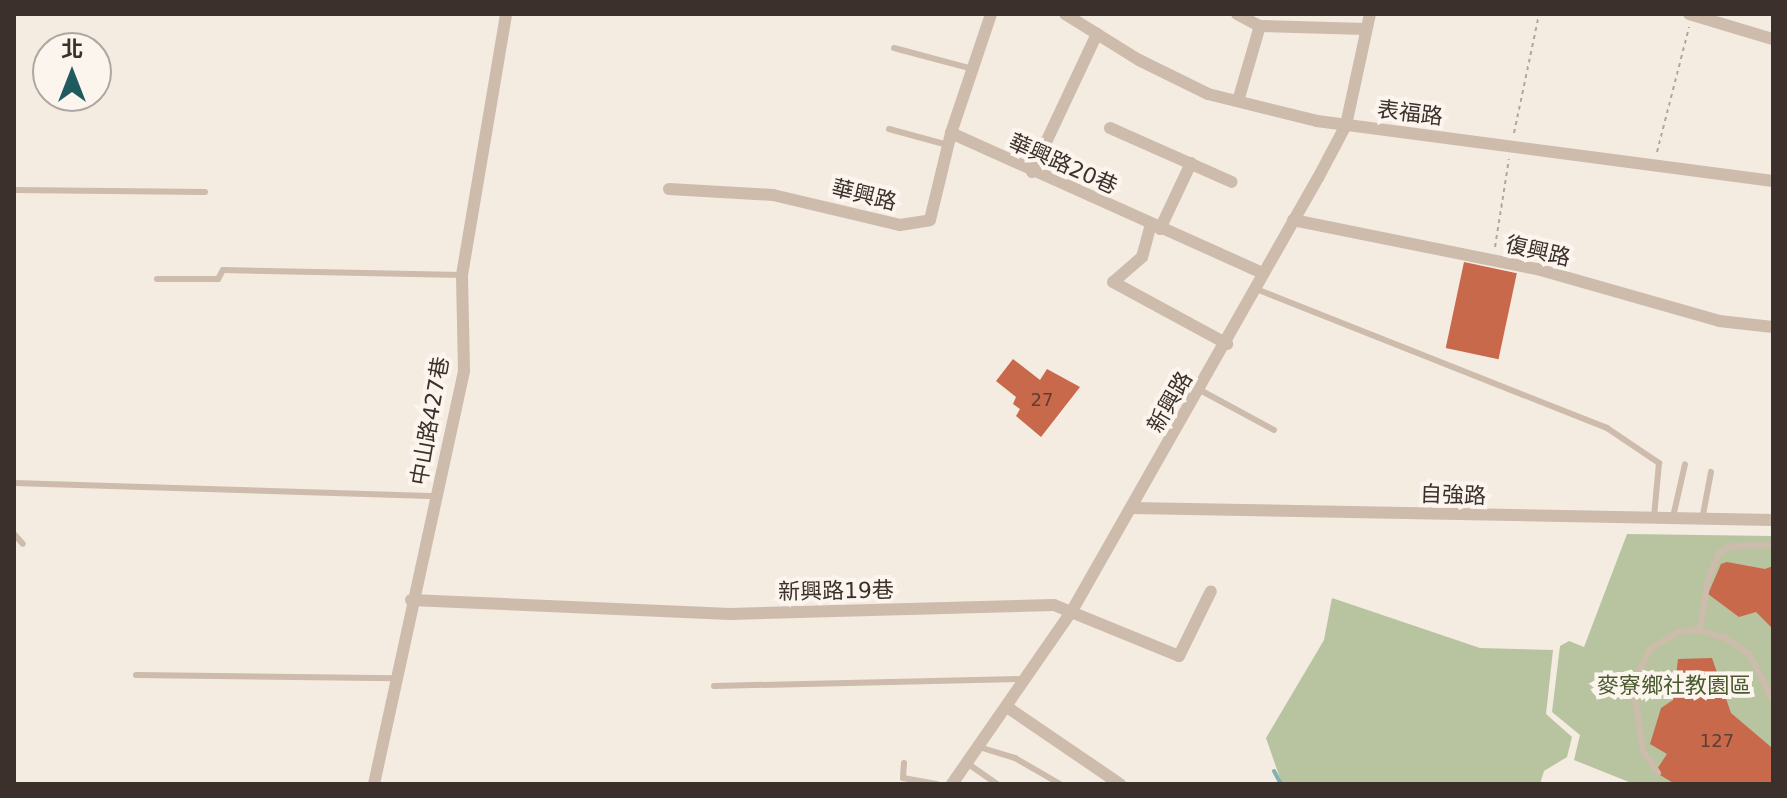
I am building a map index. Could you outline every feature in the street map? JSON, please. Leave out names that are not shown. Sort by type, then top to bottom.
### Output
[{"type":"street","name":"中山路427巷","points":[[374,784],[411,600],[438,496],[464,371],[462,275],[506,14]]},
{"type":"street","name":"華興路","points":[[669,189],[773,195],[915,226],[930,220],[950,139],[991,14]]},
{"type":"street","name":"表福路","points":[[1065,14],[1208,94],[1346,125],[1773,181]]},
{"type":"street","points":[[1237,14],[1260,26],[1366,29]]},
{"type":"street","name":"新興路","points":[[952,784],[1073,609],[1227,344],[1346,125],[1370,14]]},
{"type":"street","points":[[1690,14],[1773,39]]},
{"type":"street","points":[[1238,101],[1260,26]]},
{"type":"street","points":[[1032,172],[1097,34]]},
{"type":"street","points":[[1110,128],[1232,182]]},
{"type":"street","name":"華興路20巷","points":[[950,139],[1263,273]]},
{"type":"street","points":[[1191,163],[1155,226],[1142,257],[1113,282],[1227,344]]},
{"type":"street","name":"復興路","points":[[1293,220],[1537,269],[1719,321],[1773,327]]},
{"type":"street","name":"自強路","points":[[1132,508],[1653,521],[1773,520]]},
{"type":"street","points":[[1073,609],[1099,626],[1179,656],[1211,591]]},
{"type":"street","name":"新興路19巷","points":[[411,600],[730,614],[1073,609]]},
{"type":"street","points":[[1007,707],[1120,784]]},
{"type":"lane","points":[[894,48],[973,69]]},
{"type":"lane","points":[[889,129],[950,139]]},
{"type":"lane","points":[[14,190],[205,192]]},
{"type":"lane","points":[[157,279],[218,279],[223,270],[462,275]]},
{"type":"lane","points":[[1256,289],[1607,428],[1659,463],[1653,521]]},
{"type":"lane","points":[[1200,390],[1274,430]]},
{"type":"lane","points":[[1672,521],[1685,464]]},
{"type":"lane","points":[[1702,520],[1711,472]]},
{"type":"lane","points":[[14,483],[438,496]]},
{"type":"lane","points":[[14,534],[23,544]]},
{"type":"lane","points":[[1700,630],[1708,579],[1719,553],[1731,546],[1773,545]]},
{"type":"lane","points":[[1658,773],[1643,751],[1633,683],[1650,649],[1678,632],[1700,630],[1749,654],[1773,700]]},
{"type":"lane","points":[[136,675],[395,678]]},
{"type":"lane","points":[[714,686],[1024,679]]},
{"type":"lane","points":[[979,747],[1015,758],[1060,784]]},
{"type":"lane","points":[[904,763],[903,778],[936,784]]},
{"type":"lane","points":[[967,763],[997,784]]},
{"type":"path","points":[[1653,165],[1690,14]]},
{"type":"green space","name":"麥寮鄉社教園區","points":[[1627,534],[1773,536],[1773,784],[1634,784],[1574,760],[1580,735],[1552,712],[1560,646],[1569,641],[1584,647]]},
{"type":"green space","points":[[1332,598],[1480,648],[1553,650],[1546,714],[1572,737],[1567,757],[1544,771],[1540,784],[1282,784],[1266,738],[1324,640]]},
{"type":"building","points":[[1464,262],[1517,273],[1499,359],[1446,348]]},
{"type":"building","points":[[1013,359],[1040,380],[1047,369],[1080,387],[1041,437],[1016,416],[1020,409],[1013,404],[1016,397],[996,381]]},
{"type":"building","points":[[1727,562],[1765,569],[1773,566],[1773,629],[1756,612],[1739,617],[1708,594],[1721,564]]},
{"type":"building","points":[[1712,658],[1731,713],[1771,747],[1773,784],[1675,784],[1655,772],[1667,754],[1650,744],[1661,708],[1673,700],[1678,659]]},
{"type":"waterway","points":[[1274,771],[1281,784]]}]
